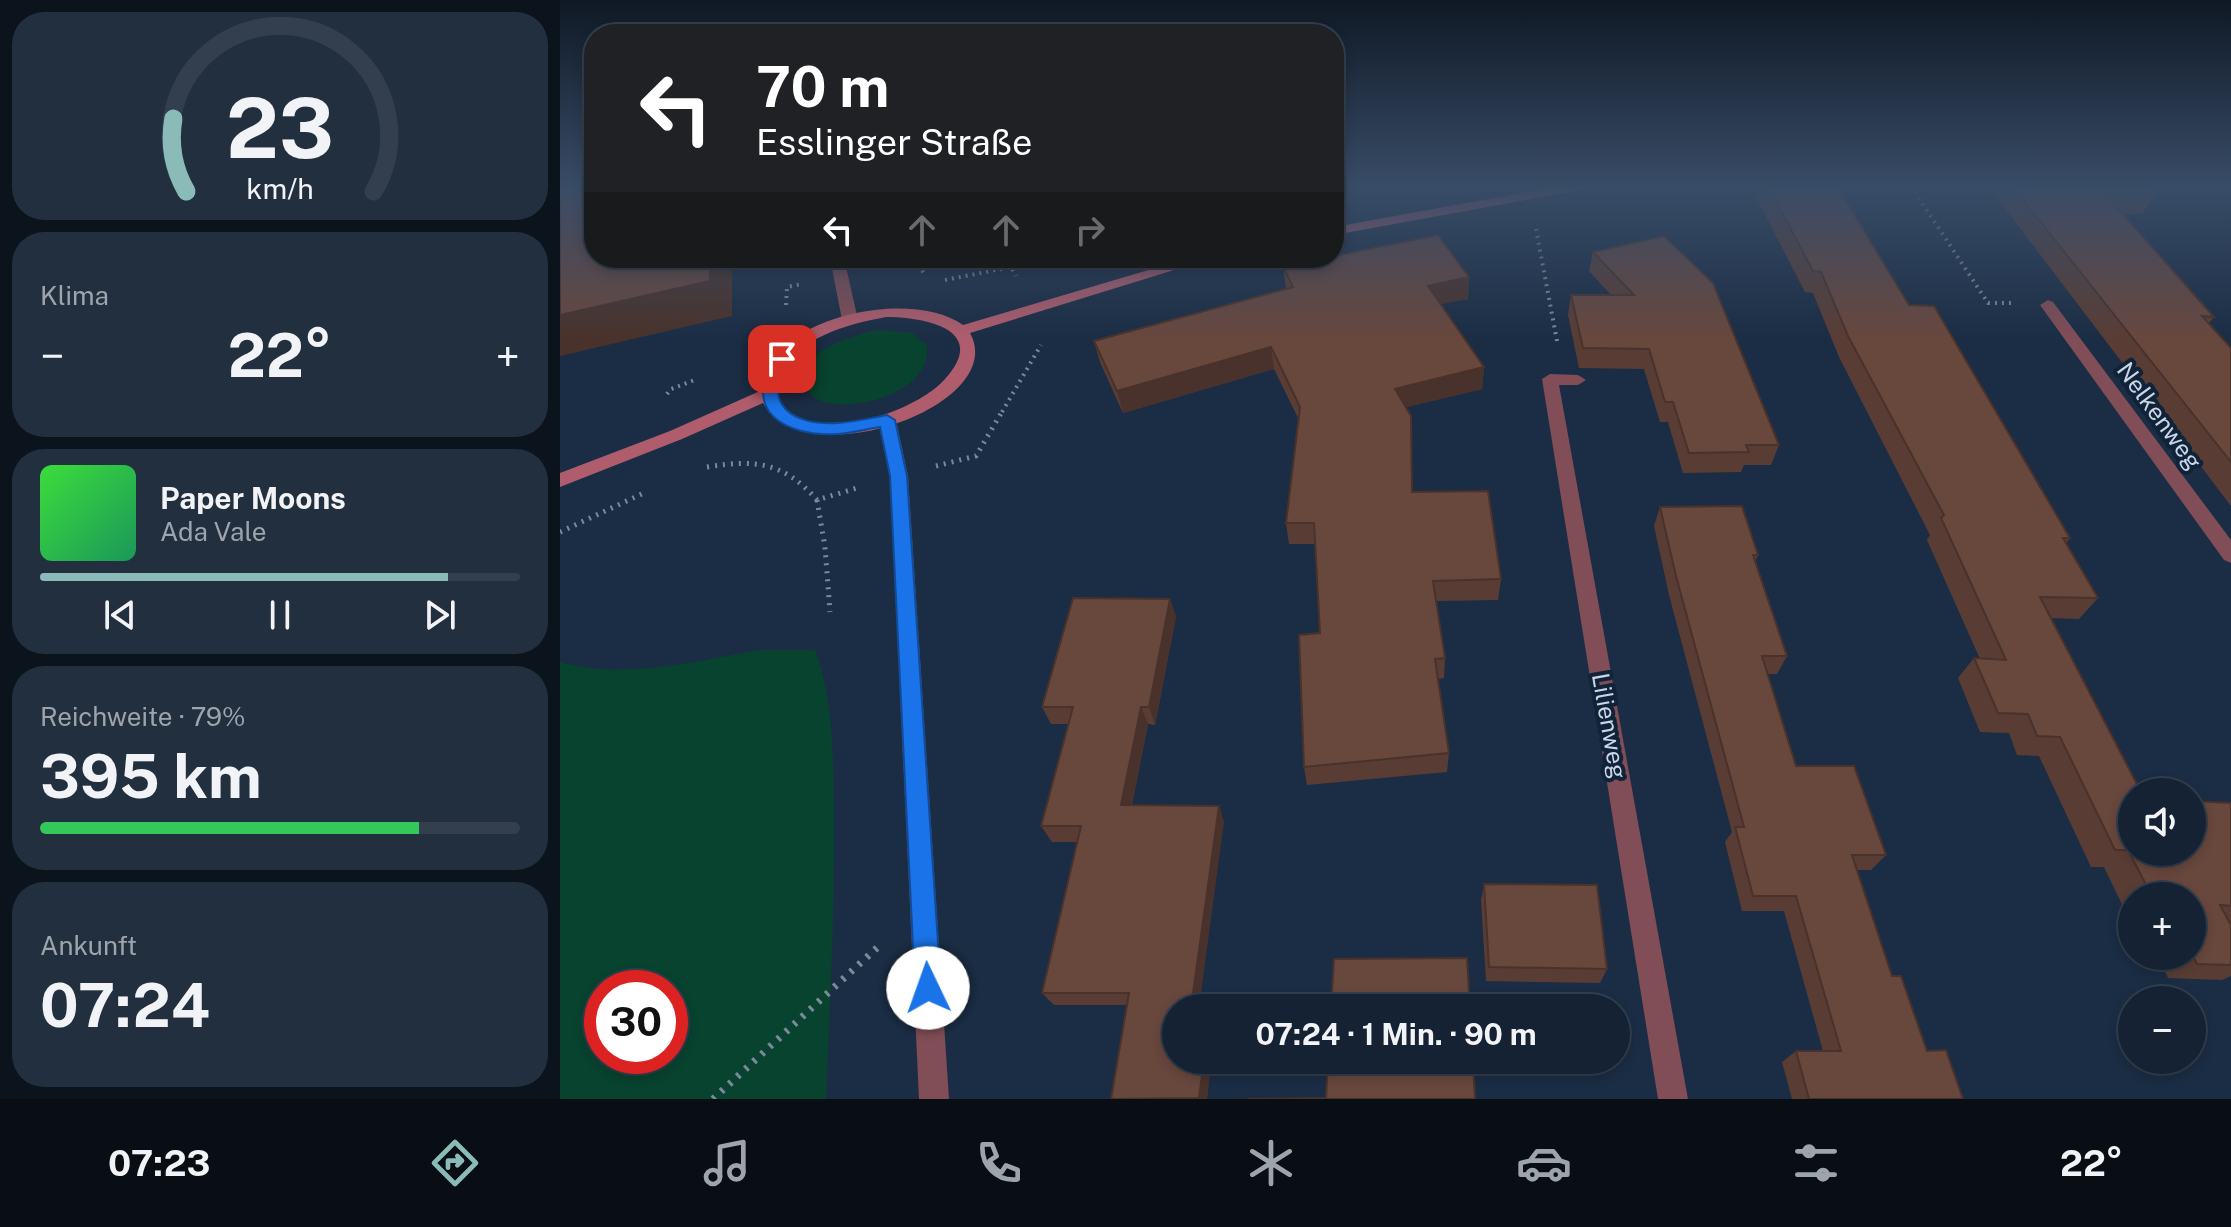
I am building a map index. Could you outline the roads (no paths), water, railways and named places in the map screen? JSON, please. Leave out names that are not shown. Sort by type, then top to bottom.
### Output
[{"type":"main road","points":[[960,331],[1171,268]]},
{"type":"main road","points":[[907,312],[941,318],[960,331],[966,339],[967,351],[956,378],[932,399],[887,420],[853,428],[807,426],[776,411],[768,394],[771,375],[791,351],[821,331],[850,320],[907,312]]},
{"type":"main road","points":[[560,480],[676,435],[768,394]]},
{"type":"street","points":[[839,268],[850,320]]},
{"type":"street","name":"Nelkenweg","points":[[2048,305],[2231,555]]},
{"type":"street","name":"Lilienweg","points":[[1578,380],[1550,379],[1673,1099]]},
{"type":"street","points":[[887,420],[899,476],[934,1099]]}]
